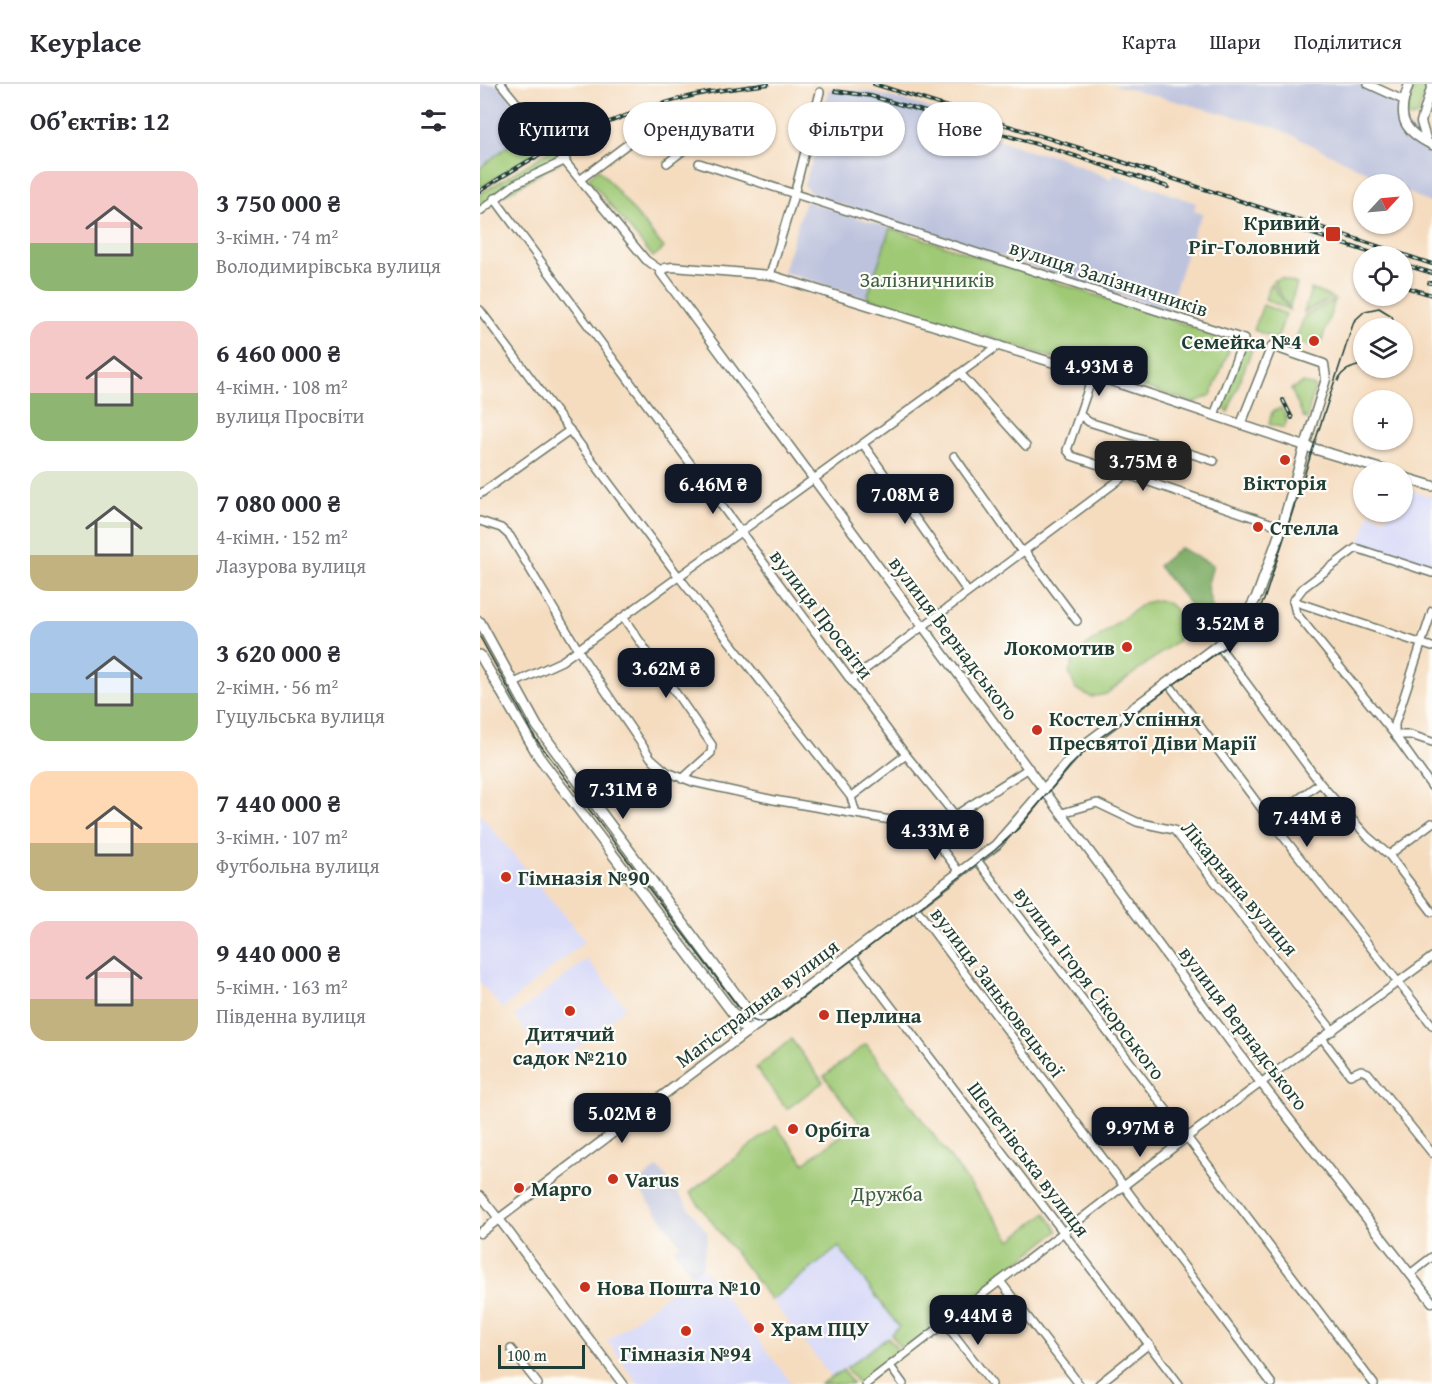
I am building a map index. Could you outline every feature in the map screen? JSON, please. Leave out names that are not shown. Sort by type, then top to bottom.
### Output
[{"type":"main road","points":[[1305,446],[1357,462]]},
{"type":"main road","name":"Магістральна вулиця","points":[[747,1032],[977,860],[1005,837],[1080,748],[1219,646],[1254,605],[1282,527],[1305,446]]},
{"type":"main road","points":[[1413,480],[1432,486]]},
{"type":"main road","points":[[480,621],[513,684],[558,756],[758,1024]]},
{"type":"main road","points":[[480,655],[539,757],[747,1032]]},
{"type":"street","name":"вулиця Вернадського","points":[[501,84],[566,160],[646,260],[662,270],[664,280],[1044,788],[1261,1083],[1432,1302]]},
{"type":"street","points":[[1368,84],[1403,100]]},
{"type":"street","points":[[1409,84],[1403,100],[1402,116],[1410,132],[1429,144]]},
{"type":"street","points":[[1429,144],[1421,123],[1432,85]]},
{"type":"street","points":[[770,275],[794,195],[820,92]]},
{"type":"street","points":[[581,179],[665,116],[689,144],[667,163]]},
{"type":"street","points":[[480,211],[494,198],[529,176],[566,160]]},
{"type":"street","points":[[699,164],[794,195]]},
{"type":"street","name":"вулиця Залізничників","points":[[794,195],[1244,339],[1214,415]]},
{"type":"street","name":"вулиця Просвіти","points":[[494,198],[906,755],[955,815]]},
{"type":"street","points":[[662,270],[673,267],[770,275],[1094,375],[1305,446],[1326,379],[1324,364],[1272,346],[1241,424]]},
{"type":"street","points":[[480,310],[679,577],[851,797],[856,814]]},
{"type":"street","points":[[513,684],[548,669],[578,649],[999,345]]},
{"type":"street","points":[[960,373],[1026,446]]},
{"type":"street","points":[[1094,375],[1067,450],[1069,453],[1282,527]]},
{"type":"street","points":[[1080,415],[1089,422],[1214,461]]},
{"type":"street","points":[[480,494],[570,430]]},
{"type":"street","points":[[863,444],[967,591]]},
{"type":"street","points":[[954,456],[1077,621]]},
{"type":"street","points":[[850,680],[1127,474]]},
{"type":"street","points":[[480,521],[501,528],[510,536],[578,649],[651,758],[667,772],[682,779],[782,802],[914,824],[929,832],[960,873]]},
{"type":"street","points":[[1293,601],[1303,588],[1356,548],[1432,573]]},
{"type":"street","points":[[1293,601],[1432,647]]},
{"type":"street","points":[[1293,601],[1296,613],[1395,735],[1432,787]]},
{"type":"street","points":[[1395,735],[1395,724],[1432,611]]},
{"type":"street","points":[[623,617],[712,746],[711,753],[682,779]]},
{"type":"street","points":[[1219,646],[1320,783],[1367,836],[1389,855],[1432,912]]},
{"type":"street","points":[[1168,683],[1270,820],[1432,1025]]},
{"type":"street","points":[[1395,735],[1411,735],[1432,742]]},
{"type":"street","points":[[851,797],[906,755]]},
{"type":"street","points":[[929,832],[1029,768]]},
{"type":"street","points":[[1270,820],[1320,783]]},
{"type":"street","name":"Лікарняна вулиця","points":[[1062,813],[1097,803],[1137,822],[1174,830],[1333,1031]]},
{"type":"street","points":[[1389,855],[1432,823]]},
{"type":"street","name":"вулиця Ігоря Сікорського","points":[[977,860],[1374,1384]]},
{"type":"street","name":"вулиця Заньковецької","points":[[915,907],[1272,1384]]},
{"type":"street","name":"Шепетівська вулиця","points":[[852,955],[1179,1384]]},
{"type":"street","points":[[866,1384],[1186,1138],[1432,957]]},
{"type":"street","name":"Магістральна вулиця","points":[[480,1233],[747,1032]]},
{"type":"street","points":[[1322,1038],[1350,1075],[1361,1070],[1368,1073],[1432,1153]]},
{"type":"street","points":[[480,1196],[623,1384]]},
{"type":"street","points":[[1410,1274],[1432,1257]]},
{"type":"street","points":[[1000,1281],[1079,1384]]},
{"type":"street","points":[[945,1323],[992,1384]]},
{"type":"street","points":[[1099,1384],[1149,1344]]},
{"type":"street","points":[[512,1349],[538,1384]]},
{"type":"street","points":[[890,1366],[903,1384]]},
{"type":"shaded area","points":[[480,84],[498,84],[513,102],[498,102],[498,154],[480,168]]},
{"type":"shaded area","points":[[1111,84],[1368,84],[1403,100],[1406,125],[1432,144],[1432,204],[1413,195],[1413,174],[1371,174],[1277,128]]},
{"type":"shaded area","points":[[829,89],[867,91],[917,104],[917,156],[1003,156],[1003,141],[1032,152],[1054,155],[1111,179],[1114,174],[1196,203],[1194,211],[1203,214],[1195,228],[1168,311],[812,195],[804,185],[814,156],[905,156],[905,102],[825,102]]},
{"type":"shaded area","points":[[805,201],[890,228],[867,298],[783,272]]},
{"type":"shaded area","points":[[1413,491],[1432,497],[1432,570],[1358,547],[1367,522],[1413,522]]},
{"type":"shaded area","name":"Гімназія №90","points":[[480,814],[585,941],[502,1009],[480,982]]},
{"type":"shaded area","name":"Дитячий садок №210","points":[[587,959],[626,1007],[553,1067],[514,1016]]},
{"type":"shaded area","points":[[658,1167],[708,1233],[702,1267],[692,1275],[674,1249],[680,1244],[636,1185]]},
{"type":"shaded area","points":[[839,1247],[899,1328],[836,1376],[831,1376],[771,1300]]},
{"type":"shaded area","name":"Гімназія №94","points":[[702,1267],[792,1384],[638,1384],[607,1341]]},
{"type":"green space","points":[[1414,84],[1428,84],[1418,115],[1412,118],[1406,115]]},
{"type":"green space","points":[[498,154],[498,156],[530,156],[480,188],[480,168]]},
{"type":"green space","points":[[542,156],[559,156],[563,160],[480,209],[480,194]]},
{"type":"green space","points":[[599,169],[664,248],[653,257],[588,178]]},
{"type":"green space","name":"Залізничників","points":[[890,228],[1233,340],[1211,395],[1194,403],[867,298]]},
{"type":"green space","points":[[1281,278],[1297,284],[1289,308],[1273,281]]},
{"type":"green space","points":[[1271,283],[1289,310],[1265,299]]},
{"type":"green space","points":[[1311,289],[1333,298],[1304,312]]},
{"type":"green space","points":[[1335,300],[1322,340],[1314,337],[1311,347],[1295,341],[1305,315]]},
{"type":"green space","points":[[1263,305],[1286,314],[1277,339],[1254,330]]},
{"type":"green space","points":[[1247,344],[1252,349],[1228,412],[1221,406],[1230,377]]},
{"type":"green space","points":[[1303,383],[1315,386],[1307,419],[1304,418],[1291,389]]},
{"type":"green space","points":[[1281,408],[1287,419],[1284,428],[1269,424],[1272,412]]},
{"type":"green space","points":[[1180,548],[1213,565],[1207,587],[1217,627],[1210,634],[1188,602],[1158,566]]},
{"type":"green space","name":"Локомотив","points":[[1158,600],[1171,605],[1179,615],[1181,633],[1178,640],[1106,694],[1091,697],[1076,689],[1069,672],[1077,653],[1144,603]]},
{"type":"green space","points":[[791,1039],[823,1082],[787,1109],[756,1068]]},
{"type":"green space","name":"Дружба","points":[[866,1044],[1011,1240],[1046,1213],[1058,1231],[906,1350],[902,1349],[891,1334],[899,1327],[839,1247],[771,1300],[690,1193],[776,1126],[804,1163],[859,1122],[824,1076]]},
{"type":"green space","points":[[888,1337],[899,1351],[899,1356],[859,1384],[846,1368]]},
{"type":"green space","points":[[843,1370],[853,1384],[821,1384]]},
{"type":"tram line","points":[[1357,318],[1365,311],[1379,308],[1392,318]]},
{"type":"tram line","points":[[480,637],[536,739],[742,1012],[757,1022],[770,1021],[995,850],[1019,828],[1070,766],[1098,739],[1231,643],[1251,623],[1264,600],[1353,324]]},
{"type":"tram line","points":[[1338,381],[1345,372],[1353,368]]},
{"type":"railway","points":[[480,191],[531,160],[610,121],[666,102],[723,90],[768,84]]},
{"type":"railway","points":[[874,84],[1086,150],[1432,264]]},
{"type":"railway","points":[[835,91],[871,96],[1060,151],[1168,187]]},
{"type":"railway","points":[[1276,222],[1353,247]]},
{"type":"railway","points":[[1413,267],[1432,273]]},
{"type":"railway","points":[[1413,289],[1432,295]]},
{"type":"railway","points":[[1283,400],[1292,418]]},
{"type":"place","name":"Кривий Ріг-Головний","points":[[1333,234]]},
{"type":"place","name":"Семейка №4","points":[[1314,341]]},
{"type":"place","name":"Вікторія","points":[[1285,460]]},
{"type":"place","name":"Стелла","points":[[1258,527]]},
{"type":"place","name":"Локомотив","points":[[1127,647]]},
{"type":"place","name":"Костел Успіння Пресвятої Діви Марії","points":[[1037,730]]},
{"type":"place","name":"Гімназія №90","points":[[506,877]]},
{"type":"place","name":"Дитячий садок №210","points":[[570,1011]]},
{"type":"place","name":"Перлина","points":[[824,1015]]},
{"type":"place","name":"Орбіта","points":[[793,1129]]},
{"type":"place","name":"Varus","points":[[613,1179]]},
{"type":"place","name":"Марго","points":[[519,1188]]},
{"type":"place","name":"Нова Пошта №10","points":[[585,1287]]},
{"type":"place","name":"Храм ПЦУ","points":[[759,1328]]},
{"type":"place","name":"Гімназія №94","points":[[686,1331]]}]
